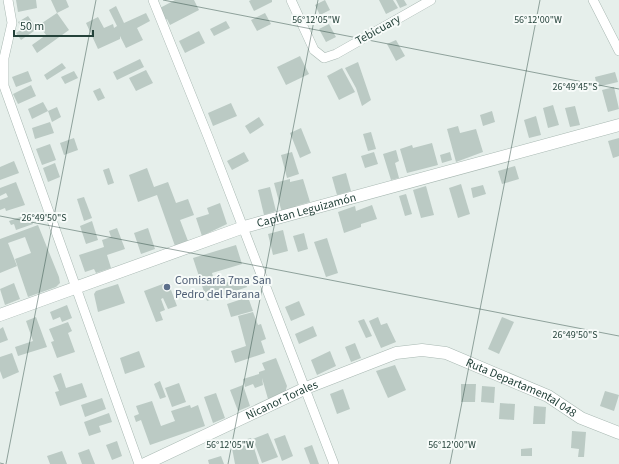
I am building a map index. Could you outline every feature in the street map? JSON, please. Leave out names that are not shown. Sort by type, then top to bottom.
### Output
[{"type":"street","points":[[8,0],[12,23],[4,58],[4,86],[139,464]]},
{"type":"street","points":[[154,0],[244,227],[334,464]]},
{"type":"street","name":"Tebicuary","points":[[290,0],[314,50],[324,58],[336,54],[431,0]]},
{"type":"street","points":[[593,0],[619,51]]},
{"type":"street","name":"Capitan Leguizamón","points":[[0,315],[244,227],[619,125]]},
{"type":"street","name":"Nicanor Torales","points":[[146,464],[306,388],[396,353],[422,350]]},
{"type":"street","name":"Ruta Departamental 048","points":[[422,350],[446,353],[548,396],[580,418],[619,433]]},
{"type":"building","points":[[16,0],[36,0],[37,8],[18,12]]},
{"type":"building","points":[[51,0],[66,0],[69,7],[57,13]]},
{"type":"building","points":[[175,0],[194,0],[199,10],[170,25],[167,19],[164,21],[158,9]]},
{"type":"building","points":[[272,0],[272,2],[254,11],[249,1]]},
{"type":"building","points":[[325,0],[330,10],[320,15],[315,5]]},
{"type":"building","points":[[379,0],[393,0],[398,8],[386,14]]},
{"type":"building","points":[[396,0],[404,0],[407,5],[400,8]]},
{"type":"building","points":[[116,6],[124,23],[146,13],[150,21],[137,28],[143,40],[126,48],[120,36],[120,39],[98,49],[86,23],[98,17],[104,28],[113,24],[114,28],[117,26],[109,10]]},
{"type":"building","points":[[57,13],[69,30],[37,53],[32,45],[46,35],[39,25]]},
{"type":"building","points":[[265,13],[271,24],[257,31],[251,20]]},
{"type":"building","points":[[28,16],[37,29],[21,40],[16,33],[22,29],[18,22]]},
{"type":"building","points":[[226,21],[230,28],[214,36],[210,29]]},
{"type":"building","points":[[329,24],[336,37],[326,42],[319,29]]},
{"type":"building","points":[[199,31],[205,43],[185,53],[179,41]]},
{"type":"building","points":[[396,40],[405,56],[396,61],[387,44]]},
{"type":"building","points":[[300,56],[309,74],[286,85],[277,67]]},
{"type":"building","points":[[140,59],[144,67],[117,80],[113,72]]},
{"type":"building","points":[[358,62],[371,100],[362,106],[356,88],[345,68]]},
{"type":"building","points":[[62,63],[66,68],[47,80],[44,75]]},
{"type":"building","points":[[342,68],[355,92],[339,100],[327,76]]},
{"type":"building","points":[[146,70],[153,83],[136,91],[129,78]]},
{"type":"building","points":[[28,71],[32,81],[16,87],[12,77]]},
{"type":"building","points":[[74,71],[78,78],[65,84],[61,77]]},
{"type":"building","points":[[615,72],[618,82],[597,87],[595,77]]},
{"type":"building","points":[[31,85],[36,96],[18,104],[13,94]]},
{"type":"building","points":[[614,87],[619,109],[608,112],[602,90]]},
{"type":"building","points":[[100,88],[105,98],[98,101],[93,91]]},
{"type":"building","points":[[43,102],[48,111],[32,119],[28,109]]},
{"type":"building","points":[[231,103],[237,116],[213,126],[208,113]]},
{"type":"building","points":[[553,105],[559,125],[548,128],[543,108]]},
{"type":"building","points":[[575,106],[580,125],[570,127],[565,108]]},
{"type":"building","points":[[57,107],[61,117],[52,122],[48,111]]},
{"type":"building","points":[[492,111],[495,122],[483,126],[480,115]]},
{"type":"building","points":[[536,116],[541,135],[529,138],[524,120]]},
{"type":"building","points":[[259,117],[264,125],[250,134],[245,126]]},
{"type":"building","points":[[50,122],[54,133],[35,139],[32,128]]},
{"type":"building","points":[[458,126],[460,133],[476,129],[483,152],[456,162],[447,129]]},
{"type":"building","points":[[301,128],[311,153],[300,158],[290,133]]},
{"type":"building","points":[[371,132],[376,149],[368,151],[363,134]]},
{"type":"building","points":[[74,138],[78,150],[64,155],[60,143]]},
{"type":"building","points":[[619,138],[619,156],[613,158],[608,141]]},
{"type":"building","points":[[432,143],[438,165],[407,173],[400,149],[412,145],[413,148]]},
{"type":"building","points":[[50,144],[56,160],[42,165],[36,149]]},
{"type":"building","points":[[396,150],[399,161],[395,163],[399,178],[391,180],[383,154]]},
{"type":"building","points":[[244,152],[249,161],[232,170],[227,161]]},
{"type":"building","points":[[292,152],[299,174],[287,178],[281,155]]},
{"type":"building","points":[[374,152],[378,164],[365,168],[361,156]]},
{"type":"building","points":[[450,152],[452,160],[442,163],[440,155]]},
{"type":"building","points":[[14,161],[19,173],[0,180],[0,167]]},
{"type":"building","points":[[55,163],[60,177],[48,182],[43,168]]},
{"type":"building","points":[[515,166],[519,179],[502,184],[498,171]]},
{"type":"building","points":[[109,168],[114,183],[108,185],[103,170]]},
{"type":"building","points":[[147,168],[154,187],[168,182],[176,203],[188,199],[194,215],[180,220],[188,241],[175,246],[157,195],[138,202],[129,175]]},
{"type":"building","points":[[346,173],[351,191],[337,195],[332,177]]},
{"type":"building","points":[[290,179],[290,182],[303,179],[310,202],[296,206],[297,209],[282,213],[274,183]]},
{"type":"building","points":[[16,182],[25,205],[6,211],[5,208],[0,210],[0,200],[8,197],[6,193],[0,196],[0,188]]},
{"type":"building","points":[[461,184],[470,214],[458,218],[449,188]]},
{"type":"building","points":[[483,185],[486,194],[473,198],[471,188]]},
{"type":"building","points":[[426,186],[434,215],[421,218],[413,190]]},
{"type":"building","points":[[270,187],[276,211],[264,215],[258,190]]},
{"type":"building","points":[[406,194],[412,214],[405,216],[399,196]]},
{"type":"building","points":[[84,197],[92,218],[84,221],[77,199]]},
{"type":"building","points":[[220,203],[227,224],[202,236],[196,218],[209,214],[207,208]]},
{"type":"building","points":[[372,205],[377,219],[361,224],[361,227],[344,233],[338,212],[355,206],[356,211]]},
{"type":"building","points":[[29,214],[33,224],[16,230],[14,224],[11,225],[9,221]]},
{"type":"building","points":[[92,221],[98,240],[86,244],[80,226]]},
{"type":"building","points":[[38,225],[60,283],[56,287],[28,297],[15,259],[31,253],[25,237],[8,243],[17,266],[0,273],[0,239]]},
{"type":"building","points":[[117,228],[125,249],[107,255],[111,268],[96,273],[94,269],[85,272],[79,255],[104,247],[102,240],[111,237],[109,231]]},
{"type":"building","points":[[148,228],[155,249],[141,254],[134,233]]},
{"type":"building","points":[[283,230],[288,251],[273,255],[268,234]]},
{"type":"building","points":[[304,233],[308,249],[298,252],[293,236]]},
{"type":"building","points":[[327,238],[338,273],[326,277],[314,242]]},
{"type":"building","points":[[236,245],[242,264],[212,273],[216,286],[244,277],[247,287],[207,301],[193,258]]},
{"type":"building","points":[[168,282],[177,306],[168,309],[163,298],[161,299],[165,310],[160,312],[163,320],[156,322],[144,291]]},
{"type":"building","points":[[14,283],[20,299],[5,305],[0,289]]},
{"type":"building","points":[[118,284],[125,303],[98,312],[94,294],[96,291]]},
{"type":"building","points":[[248,297],[253,311],[231,317],[227,304]]},
{"type":"building","points":[[299,301],[305,315],[291,321],[285,307]]},
{"type":"building","points":[[67,305],[72,318],[62,322],[60,317],[53,320],[50,312]]},
{"type":"building","points":[[253,312],[258,325],[261,324],[266,339],[261,341],[265,353],[235,363],[231,351],[246,346],[238,316]]},
{"type":"building","points":[[36,317],[47,347],[18,356],[15,347],[33,341],[26,321]]},
{"type":"building","points":[[378,317],[381,325],[387,323],[396,342],[381,348],[369,321]]},
{"type":"building","points":[[502,317],[514,322],[499,354],[488,349]]},
{"type":"building","points":[[364,319],[372,336],[366,338],[358,321]]},
{"type":"building","points":[[68,322],[72,331],[68,333],[75,352],[57,358],[51,342],[54,341],[49,329]]},
{"type":"building","points":[[313,326],[317,336],[299,344],[295,334]]},
{"type":"building","points":[[3,327],[8,340],[0,343],[0,329]]},
{"type":"building","points":[[355,343],[361,358],[351,362],[345,347]]},
{"type":"building","points":[[139,351],[145,367],[125,374],[120,358]]},
{"type":"building","points":[[330,351],[336,366],[317,375],[311,360]]},
{"type":"building","points":[[12,353],[19,372],[3,379],[0,371],[0,357]]},
{"type":"building","points":[[276,358],[287,386],[285,393],[268,399],[262,378],[263,385],[255,388],[253,384],[245,387],[243,379],[259,374],[259,372],[265,370],[262,363]]},
{"type":"building","points":[[395,365],[406,390],[388,398],[376,371]]},
{"type":"building","points":[[61,373],[66,388],[82,383],[87,397],[60,406],[55,392],[59,391],[53,376]]},
{"type":"building","points":[[160,381],[166,397],[160,399],[154,384]]},
{"type":"building","points":[[179,383],[186,402],[172,407],[165,388]]},
{"type":"building","points":[[461,384],[476,384],[475,402],[461,402]]},
{"type":"building","points":[[243,385],[250,406],[238,411],[230,390]]},
{"type":"building","points":[[482,386],[495,387],[494,403],[481,402]]},
{"type":"building","points":[[343,389],[350,409],[337,414],[330,394]]},
{"type":"building","points":[[605,391],[619,395],[614,411],[600,406]]},
{"type":"building","points":[[216,393],[225,418],[213,423],[204,397]]},
{"type":"building","points":[[102,398],[106,409],[85,417],[81,405]]},
{"type":"building","points":[[152,401],[161,426],[175,421],[171,411],[190,405],[191,408],[198,405],[205,426],[150,445],[141,420],[136,422],[134,416],[139,414],[136,406]]},
{"type":"building","points":[[500,403],[515,404],[514,420],[499,419]]},
{"type":"building","points":[[534,406],[546,407],[545,424],[533,424]]},
{"type":"building","points":[[109,413],[112,422],[99,426],[101,432],[89,436],[84,422]]},
{"type":"building","points":[[572,431],[586,432],[584,457],[578,457],[579,449],[571,448]]},
{"type":"building","points":[[268,433],[278,457],[262,463],[253,439]]},
{"type":"building","points":[[285,435],[293,456],[282,461],[274,439]]},
{"type":"building","points":[[251,438],[259,464],[235,464],[231,443]]},
{"type":"building","points":[[117,441],[122,456],[112,460],[106,445]]},
{"type":"building","points":[[312,445],[319,464],[310,464],[304,448]]},
{"type":"building","points":[[532,448],[532,456],[521,456],[521,449]]},
{"type":"building","points":[[89,449],[95,464],[82,464],[78,453]]},
{"type":"building","points":[[62,451],[67,464],[50,464],[47,456]]},
{"type":"building","points":[[221,456],[224,464],[209,464],[208,460]]},
{"type":"place","name":"Comisaría 7ma San Pedro del Parana","points":[[167,287]]}]
